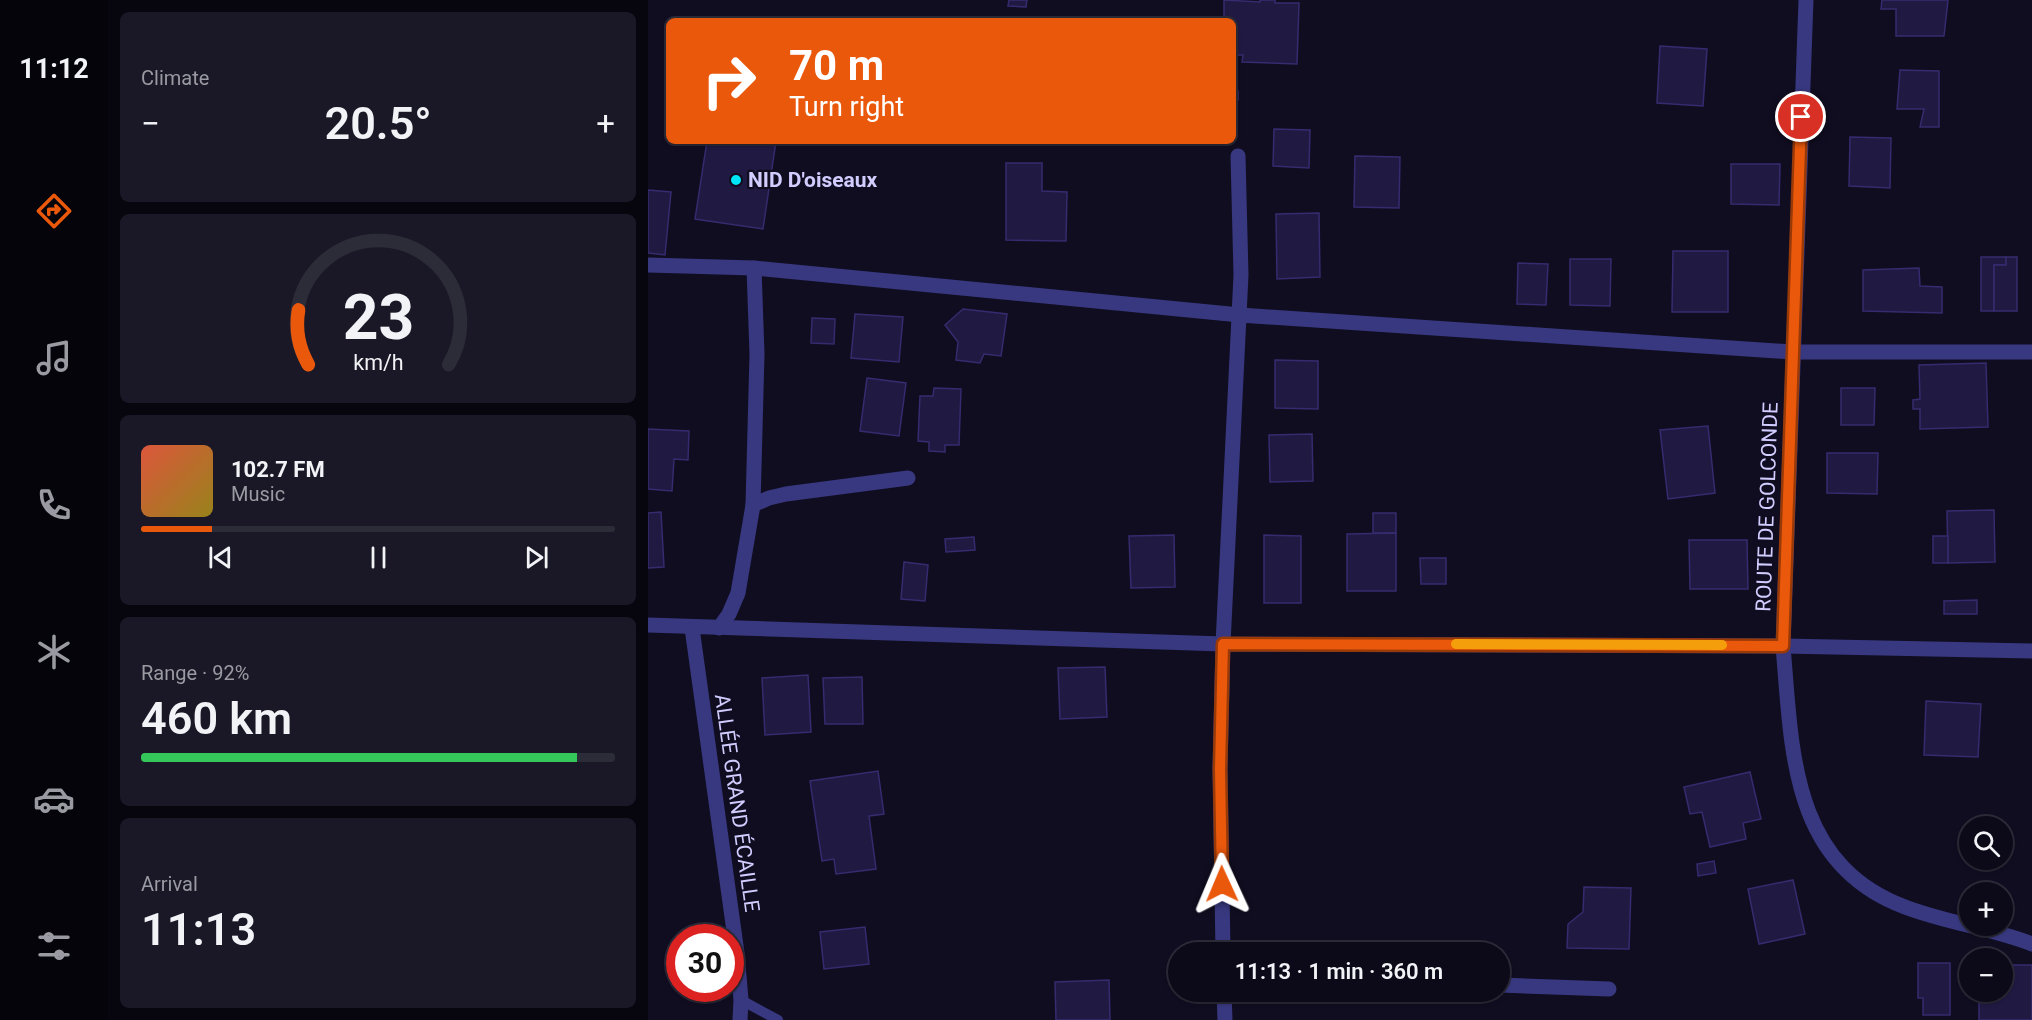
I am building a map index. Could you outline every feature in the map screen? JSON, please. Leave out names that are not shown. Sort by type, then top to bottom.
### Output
[{"type":"street","name":"ROUTE DE GOLCONDE","points":[[1806,0],[1783,646],[1792,742],[1798,779],[1818,832],[1831,852],[1848,872],[1872,892],[1904,907],[1936,918],[2018,938],[2032,944]]},
{"type":"street","points":[[1223,942],[1220,769],[1223,644],[1240,315],[1238,156]]},
{"type":"street","points":[[648,265],[754,268],[1240,315],[1792,352],[2032,351]]},
{"type":"street","points":[[719,628],[729,614],[738,593],[753,506],[757,354],[754,268]]},
{"type":"street","points":[[753,506],[769,498],[786,494],[908,478]]},
{"type":"street","points":[[648,625],[1223,644],[1783,646],[2032,651]]},
{"type":"street","name":"ALLÉE GRAND ÉCAILLE","points":[[692,628],[733,924]]},
{"type":"street","points":[[1510,985],[1610,989]]},
{"type":"street","name":"ALLÉE GRAND ÉCAILLE","points":[[740,1020],[741,1002]]},
{"type":"street","points":[[1224,1002],[1225,1020]]},
{"type":"lane","points":[[744,1002],[778,1020]]},
{"type":"building","points":[[1009,0],[1027,0],[1026,7],[1008,6]]},
{"type":"building","points":[[1224,0],[1260,2],[1260,0],[1275,0],[1275,3],[1299,3],[1297,64],[1242,62],[1243,55],[1236,55],[1236,18],[1224,18]]},
{"type":"building","points":[[1882,0],[1948,0],[1944,36],[1896,36],[1896,9],[1881,9]]},
{"type":"building","points":[[1660,46],[1707,49],[1703,106],[1657,103]]},
{"type":"building","points":[[1900,70],[1939,71],[1939,127],[1920,127],[1924,109],[1897,109]]},
{"type":"building","points":[[1274,129],[1310,130],[1309,168],[1273,166]]},
{"type":"building","points":[[1850,137],[1891,138],[1890,188],[1849,186]]},
{"type":"building","name":"NID D'oiseaux","points":[[707,144],[776,144],[763,229],[695,219]]},
{"type":"building","points":[[1355,156],[1400,157],[1399,208],[1354,207]]},
{"type":"building","points":[[1006,163],[1042,163],[1042,191],[1067,192],[1066,241],[1006,240]]},
{"type":"building","points":[[1731,164],[1780,164],[1779,205],[1731,204]]},
{"type":"building","points":[[648,190],[671,192],[665,255],[648,253]]},
{"type":"building","points":[[1319,213],[1320,277],[1277,279],[1276,214]]},
{"type":"building","points":[[1673,251],[1728,251],[1728,312],[1672,312]]},
{"type":"building","points":[[1981,257],[2006,257],[2006,265],[1994,265],[1994,311],[1981,311]]},
{"type":"building","points":[[2006,257],[2017,257],[2017,311],[1994,311],[1994,265],[2006,265]]},
{"type":"building","points":[[1570,259],[1611,259],[1610,306],[1570,305]]},
{"type":"building","points":[[1518,263],[1548,264],[1546,305],[1517,304]]},
{"type":"building","points":[[1919,268],[1920,286],[1942,287],[1942,313],[1863,311],[1863,270]]},
{"type":"building","points":[[963,309],[1007,314],[1001,356],[984,354],[980,363],[956,360],[958,342],[945,325]]},
{"type":"building","points":[[855,314],[903,317],[899,362],[851,358]]},
{"type":"building","points":[[812,318],[835,319],[834,344],[811,343]]},
{"type":"building","points":[[1275,360],[1318,361],[1318,409],[1275,408]]},
{"type":"building","points":[[1986,363],[1988,427],[1920,429],[1920,409],[1913,409],[1913,400],[1920,399],[1919,365]]},
{"type":"building","points":[[867,378],[906,383],[899,436],[860,431]]},
{"type":"building","points":[[934,388],[961,389],[959,445],[945,445],[945,452],[929,451],[929,442],[918,441],[920,396],[933,396]]},
{"type":"building","points":[[1841,388],[1875,388],[1874,425],[1841,425]]},
{"type":"building","points":[[1708,426],[1715,493],[1668,499],[1660,430]]},
{"type":"building","points":[[648,429],[689,431],[688,460],[674,459],[672,491],[648,489]]},
{"type":"building","points":[[1312,434],[1313,481],[1270,482],[1269,435]]},
{"type":"building","points":[[1827,453],[1878,453],[1877,494],[1827,493]]},
{"type":"building","points":[[1994,510],[1995,562],[1948,563],[1947,511]]},
{"type":"building","points":[[661,512],[664,567],[648,568],[648,513]]},
{"type":"building","points":[[1373,513],[1396,513],[1396,533],[1373,533]]},
{"type":"building","points":[[1396,533],[1396,591],[1347,591],[1347,534]]},
{"type":"building","points":[[1174,535],[1175,587],[1131,588],[1129,536]]},
{"type":"building","points":[[1264,535],[1301,536],[1301,603],[1264,603]]},
{"type":"building","points":[[1933,536],[1948,536],[1948,563],[1933,563]]},
{"type":"building","points":[[974,537],[975,550],[946,552],[945,539]]},
{"type":"building","points":[[1689,540],[1747,540],[1748,589],[1690,589]]},
{"type":"building","points":[[1420,558],[1446,558],[1446,584],[1421,584]]},
{"type":"building","points":[[904,562],[928,565],[925,601],[901,599]]},
{"type":"building","points":[[1977,600],[1977,614],[1944,614],[1944,601]]},
{"type":"building","points":[[1105,667],[1107,717],[1060,719],[1058,668]]},
{"type":"building","points":[[808,675],[811,732],[765,735],[762,678]]},
{"type":"building","points":[[862,677],[863,724],[825,724],[823,678]]},
{"type":"building","points":[[1926,701],[1981,704],[1978,757],[1924,755]]},
{"type":"building","points":[[878,771],[884,814],[869,816],[876,869],[836,874],[834,859],[822,861],[810,781]]},
{"type":"building","points":[[1750,772],[1761,819],[1743,823],[1746,839],[1710,847],[1702,812],[1690,814],[1684,787]]},
{"type":"building","points":[[1714,861],[1716,873],[1698,876],[1697,864]]},
{"type":"building","points":[[1793,880],[1805,934],[1759,944],[1748,889]]},
{"type":"building","points":[[1584,887],[1631,888],[1629,949],[1567,948],[1568,924],[1583,912]]},
{"type":"building","points":[[865,927],[869,964],[824,969],[820,932]]},
{"type":"building","points":[[1918,963],[1950,963],[1950,1015],[1923,1015],[1923,998],[1918,998]]},
{"type":"building","points":[[2013,965],[2032,965],[2032,1020],[1979,1020],[1979,1002],[2013,1002]]},
{"type":"building","points":[[1109,980],[1110,1020],[1056,1020],[1055,982]]},
{"type":"slow traffic","points":[[1456,644],[1722,645]]},
{"type":"place","name":"NID D'oiseaux","points":[[736,180]]},
{"type":"route","points":[[1222,884],[1220,769],[1223,644],[1783,646],[1801,117]]}]
